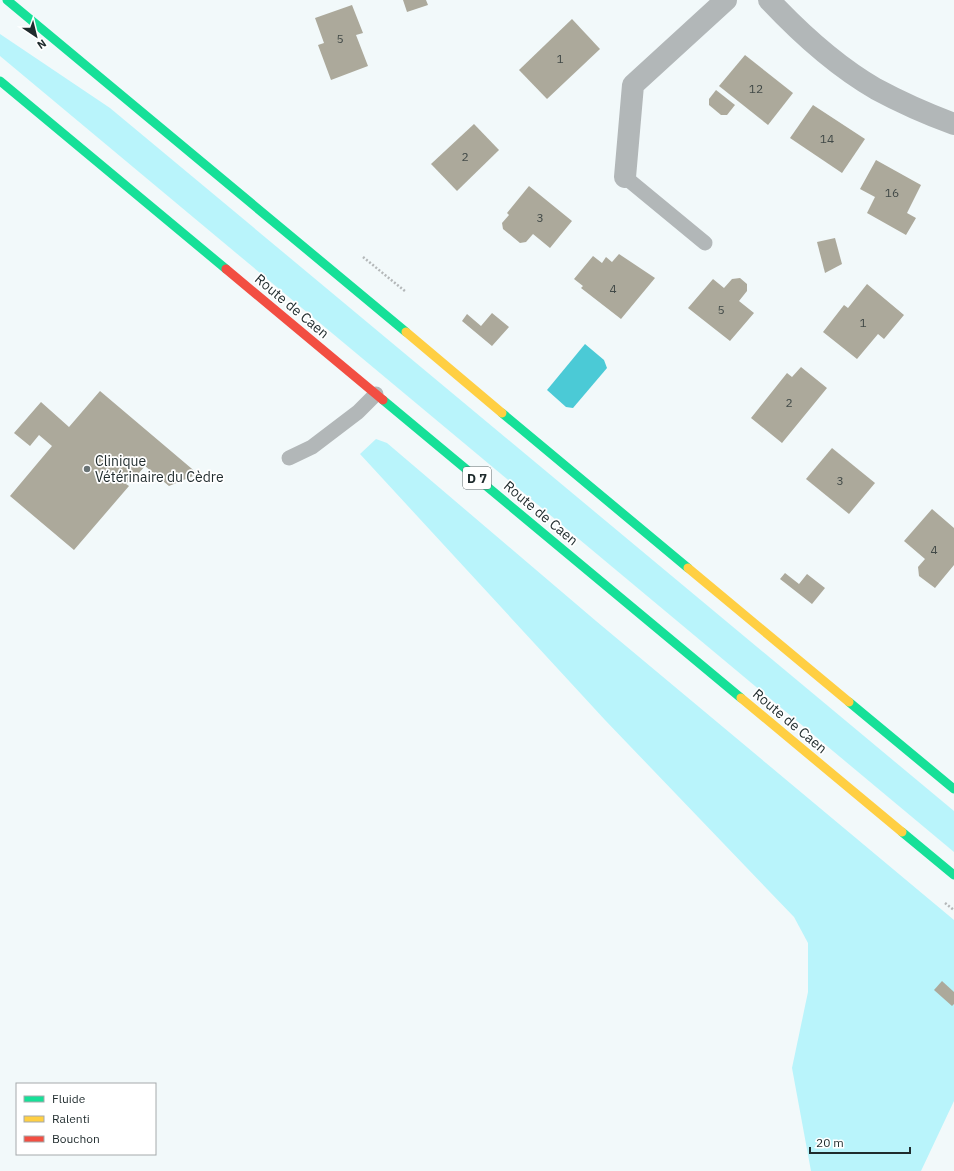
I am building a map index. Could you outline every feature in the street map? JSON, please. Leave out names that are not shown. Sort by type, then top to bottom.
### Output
[{"type":"main road","points":[[6,0],[954,789]]},
{"type":"main road","name":"Route de Caen","points":[[0,81],[954,875]]},
{"type":"street","points":[[625,177],[633,85],[726,0]]},
{"type":"street","points":[[769,0],[792,24],[840,65],[882,92],[914,108],[954,124]]},
{"type":"lane","points":[[625,177],[705,243]]},
{"type":"lane","points":[[289,458],[312,447],[358,412],[376,394]]},
{"type":"shaded area","points":[[0,34],[110,108],[954,811],[954,852],[0,56]]},
{"type":"shaded area","points":[[376,439],[387,443],[596,621],[954,920],[954,1101],[921,1171],[811,1171],[792,1068],[808,992],[808,943],[794,917],[605,720],[360,454]]},
{"type":"water","points":[[585,344],[604,360],[607,368],[573,408],[566,407],[547,390]]},
{"type":"building","points":[[403,0],[426,0],[428,5],[407,12]]},
{"type":"building","points":[[352,5],[363,33],[356,35],[368,66],[331,80],[318,45],[324,43],[315,18]]},
{"type":"building","points":[[572,19],[600,49],[547,99],[519,70]]},
{"type":"building","points":[[745,55],[793,93],[768,125],[719,86]]},
{"type":"building","points":[[716,90],[735,105],[727,115],[721,115],[709,105],[709,99]]},
{"type":"building","points":[[813,105],[865,139],[842,173],[790,138]]},
{"type":"building","points":[[474,124],[499,150],[457,191],[431,164]]},
{"type":"building","points":[[876,160],[921,185],[907,213],[916,218],[906,235],[867,213],[875,197],[860,189]]},
{"type":"building","points":[[529,186],[572,221],[550,248],[533,234],[526,242],[520,243],[503,229],[502,223],[509,215],[507,213]]},
{"type":"building","points":[[835,238],[842,264],[825,273],[817,242]]},
{"type":"building","points":[[619,254],[655,278],[621,319],[581,288],[583,286],[574,279],[593,256],[602,263],[606,257],[612,262]]},
{"type":"building","points":[[740,278],[747,284],[747,291],[739,301],[754,313],[730,341],[688,308],[713,279],[724,288],[732,279]]},
{"type":"building","points":[[867,284],[904,315],[884,339],[878,334],[857,359],[823,332],[844,305],[848,308]]},
{"type":"building","points":[[492,313],[509,327],[492,346],[462,321],[467,314],[481,326]]},
{"type":"building","points":[[801,367],[827,388],[782,443],[751,418],[787,373],[792,377]]},
{"type":"building","name":"Clinique Vétérinaire du Cèdre","points":[[100,391],[198,474],[169,486],[145,466],[126,484],[129,486],[74,550],[10,496],[52,446],[39,435],[30,446],[14,433],[41,402],[69,427]]},
{"type":"building","points":[[832,448],[875,483],[849,514],[806,479]]},
{"type":"building","points":[[932,509],[954,528],[954,565],[935,588],[919,576],[918,567],[925,559],[904,541]]},
{"type":"building","points":[[785,573],[799,584],[807,574],[825,588],[812,604],[780,579]]},
{"type":"building","points":[[942,981],[954,992],[954,1004],[952,1006],[934,990]]},
{"type":"traffic: fast","points":[[7,0],[406,332]]},
{"type":"traffic: fast","points":[[0,81],[226,269]]},
{"type":"traffic: fast","points":[[383,400],[741,698]]},
{"type":"traffic: fast","points":[[502,413],[688,568]]},
{"type":"traffic: fast","points":[[849,702],[954,789]]},
{"type":"traffic: fast","points":[[902,832],[954,875]]},
{"type":"traffic: slow","points":[[406,332],[502,413]]},
{"type":"traffic: slow","points":[[688,568],[849,702]]},
{"type":"traffic: slow","points":[[741,698],[902,832]]},
{"type":"traffic: jam","points":[[226,269],[383,400]]},
{"type":"place","name":"Clinique Vétérinaire du Cèdre","points":[[87,469]]}]
